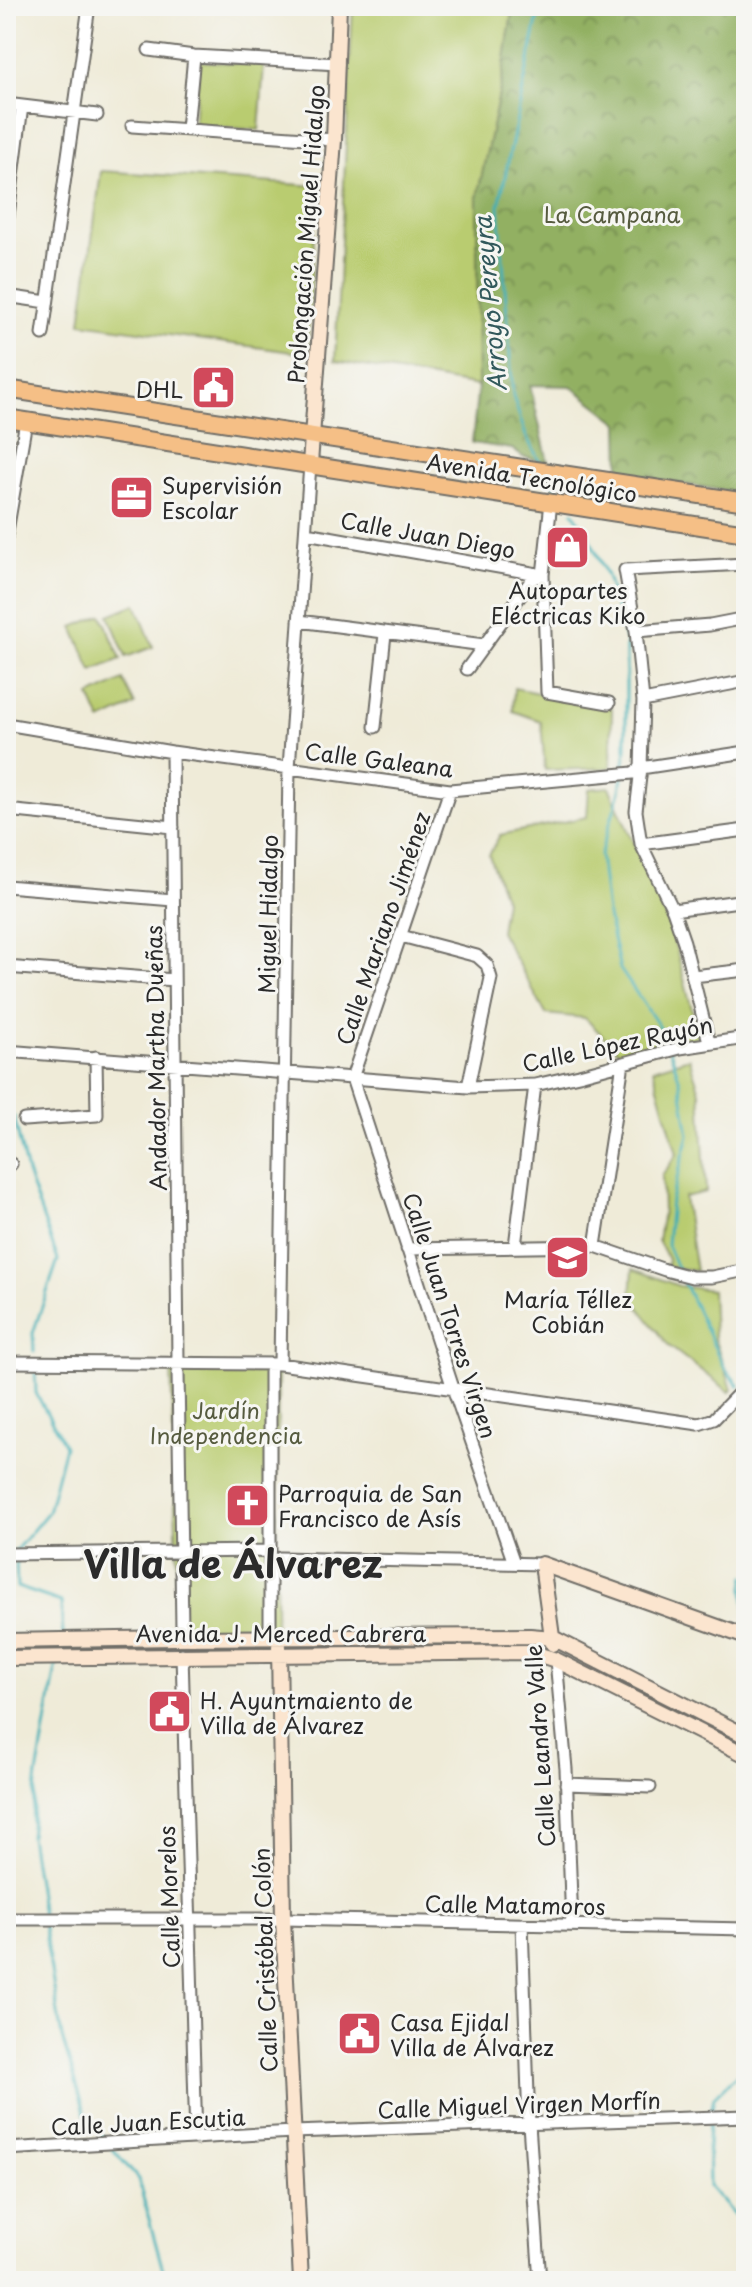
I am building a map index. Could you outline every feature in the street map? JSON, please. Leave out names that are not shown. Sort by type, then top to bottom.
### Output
[{"type":"main road","name":"Prolongación Miguel Hidalgo","points":[[310,464],[334,140],[339,6]]},
{"type":"main road","name":"Avenida Tecnológico","points":[[6,389],[746,502]]},
{"type":"main road","points":[[50,423],[51,395]]},
{"type":"main road","name":"Avenida Tecnológico","points":[[6,418],[746,533]]},
{"type":"main road","points":[[746,557],[746,566]]},
{"type":"main road","points":[[542,1564],[742,1635]]},
{"type":"main road","name":"Calle Leandro Valle","points":[[542,1564],[556,1660]]},
{"type":"main road","name":"Avenida J. Merced Cabrera","points":[[6,1641],[274,1633],[553,1638]]},
{"type":"main road","name":"Calle Cristóbal Colón","points":[[274,1633],[279,1654],[283,1919],[301,2281]]},
{"type":"main road","points":[[553,1638],[746,1736]]},
{"type":"main road","points":[[61,1640],[61,1656]]},
{"type":"main road","name":"Avenida J. Merced Cabrera","points":[[6,1658],[530,1652],[556,1660],[746,1755]]},
{"type":"street","points":[[43,334],[89,6]]},
{"type":"street","points":[[149,50],[194,56],[338,64]]},
{"type":"street","points":[[187,129],[194,56]]},
{"type":"street","points":[[6,104],[97,115]]},
{"type":"street","points":[[6,231],[22,106]]},
{"type":"street","points":[[132,126],[334,140]]},
{"type":"street","points":[[6,296],[47,302]]},
{"type":"street","points":[[6,537],[26,421]]},
{"type":"street","name":"Miguel Hidalgo","points":[[274,1633],[274,1367],[284,1073],[289,768],[310,464]]},
{"type":"street","points":[[554,503],[540,574],[547,692],[609,703]]},
{"type":"street","name":"Calle Juan Diego","points":[[306,533],[540,574]]},
{"type":"street","points":[[709,1042],[684,942],[673,910],[641,844],[636,811],[643,701],[636,631],[625,570],[746,566]]},
{"type":"street","points":[[467,669],[540,574]]},
{"type":"street","points":[[636,631],[710,625],[746,618]]},
{"type":"street","points":[[299,621],[484,645]]},
{"type":"street","points":[[375,727],[385,634]]},
{"type":"street","points":[[643,701],[746,681]]},
{"type":"street","name":"Calle Galeana","points":[[6,724],[172,752],[450,790],[605,777],[746,752]]},
{"type":"street","name":"Andador Martha Dueñas","points":[[172,752],[182,1628]]},
{"type":"street","name":"Calle Mariano Jiménez","points":[[352,1078],[450,790]]},
{"type":"street","points":[[6,810],[173,827]]},
{"type":"street","points":[[641,844],[746,830]]},
{"type":"street","points":[[6,886],[173,900]]},
{"type":"street","points":[[673,910],[746,900]]},
{"type":"street","points":[[401,936],[477,956],[487,965],[491,978],[468,1087]]},
{"type":"street","points":[[6,967],[174,980]]},
{"type":"street","points":[[693,976],[746,970]]},
{"type":"street","name":"Calle López Rayón","points":[[6,1051],[468,1087],[535,1085],[680,1048],[746,1038]]},
{"type":"street","points":[[24,1120],[97,1115],[96,1057]]},
{"type":"street","points":[[595,1246],[623,1063]]},
{"type":"street","name":"Calle Juan Torres Virgen","points":[[352,1078],[453,1388],[514,1563]]},
{"type":"street","points":[[515,1246],[535,1085]]},
{"type":"street","points":[[407,1249],[595,1246],[692,1277],[712,1277],[746,1270]]},
{"type":"street","points":[[6,1362],[178,1368],[274,1367],[453,1388],[699,1424],[714,1419],[746,1386]]},
{"type":"street","points":[[8,1554],[180,1552],[542,1564]]},
{"type":"street","name":"Calle Morelos","points":[[182,1654],[196,2139]]},
{"type":"street","name":"Calle Leandro Valle","points":[[556,1660],[566,1784],[572,1925]]},
{"type":"street","points":[[566,1784],[650,1787]]},
{"type":"street","name":"Calle Matamoros","points":[[6,1919],[283,1919],[746,1929]]},
{"type":"street","points":[[522,1924],[529,2124],[540,2281]]},
{"type":"street","name":"Calle Miguel Virgen Morfín","points":[[293,2132],[746,2116]]},
{"type":"street","name":"Calle Juan Escutia","points":[[6,2149],[293,2132]]},
{"type":"street","points":[[6,2242],[7,2281]]},
{"type":"green space","points":[[353,6],[513,6],[502,80],[477,198],[478,386],[335,361]]},
{"type":"green space","name":"La Campana","points":[[513,6],[746,6],[746,494],[620,474],[619,423],[571,386],[530,385],[548,462],[523,457],[512,449],[472,443],[478,386],[477,198],[502,80]]},
{"type":"green space","points":[[199,61],[264,65],[259,130],[194,125]]},
{"type":"green space","points":[[101,171],[317,186],[307,354],[81,323]]},
{"type":"green space","points":[[136,604],[153,647],[126,657],[109,615]]},
{"type":"green space","points":[[102,615],[121,659],[92,671],[73,627]]},
{"type":"green space","points":[[123,680],[135,705],[101,721],[90,696]]},
{"type":"green space","points":[[514,688],[612,708],[611,768],[545,770],[541,721],[513,711]]},
{"type":"green space","points":[[609,787],[671,929],[699,1037],[639,1053],[621,1054],[585,1018],[546,1014],[500,931],[505,900],[489,855],[500,835],[587,817],[589,789]]},
{"type":"green space","points":[[689,1058],[700,1092],[706,1192],[684,1197],[696,1271],[667,1267],[668,1260],[658,1240],[663,1212],[662,1176],[677,1154],[653,1069]]},
{"type":"green space","points":[[633,1269],[679,1286],[712,1290],[714,1338],[732,1389],[730,1392],[669,1346],[631,1297]]},
{"type":"green space","name":"Jardín Independencia","points":[[171,1366],[278,1370],[276,1632],[179,1634]]},
{"type":"waterway","name":"Arroyo Pereyra","points":[[540,6],[499,206],[513,396],[526,436],[542,466]]},
{"type":"waterway","name":"Arroyo Pereyra","points":[[551,479],[564,499]]},
{"type":"waterway","name":"Arroyo Pereyra","points":[[573,512],[587,533],[607,576],[626,641],[626,750],[623,769]]},
{"type":"waterway","name":"Arroyo Pereyra","points":[[622,776],[600,855],[607,912],[620,969],[665,1035],[680,1081],[689,1135],[671,1200],[667,1245],[678,1270]]},
{"type":"waterway","points":[[14,1117],[27,1173],[58,1260],[33,1333],[34,1352]]},
{"type":"waterway","name":"Arroyo Pereyra","points":[[681,1277],[724,1367],[739,1386]]},
{"type":"waterway","points":[[16,1550],[48,1512],[65,1446],[36,1393],[35,1367]]},
{"type":"waterway","points":[[16,1558],[17,1587],[61,1602],[63,1635]]},
{"type":"waterway","name":"Arroyo Pereyra","points":[[746,1576],[746,1613]]},
{"type":"waterway","points":[[42,1915],[30,1836],[37,1775],[57,1662]]},
{"type":"waterway","points":[[43,1922],[62,2038],[87,2118],[105,2139]]},
{"type":"waterway","name":"Arroyo Pereyra","points":[[711,2112],[714,2097],[746,2066]]},
{"type":"waterway","name":"Arroyo Pereyra","points":[[710,2120],[709,2186],[746,2228]]},
{"type":"waterway","points":[[112,2148],[138,2179],[166,2281]]},
{"type":"place","name":"DHL","points":[[214,388]]},
{"type":"place","name":"Supervisión Escolar","points":[[131,497]]},
{"type":"place","name":"Autopartes Eléctricas Kiko","points":[[568,548]]},
{"type":"place","name":"María Téllez Cobián","points":[[568,1257]]},
{"type":"place","name":"Parroquia de San Francisco de Asís","points":[[247,1505]]},
{"type":"place","name":"H. Ayuntmaiento de Villa de Álvarez","points":[[169,1712]]},
{"type":"place","name":"Casa Ejidal Villa de Álvarez","points":[[359,2034]]},
{"type":"district","name":"Villa de Álvarez","points":[[233,1562]]}]
